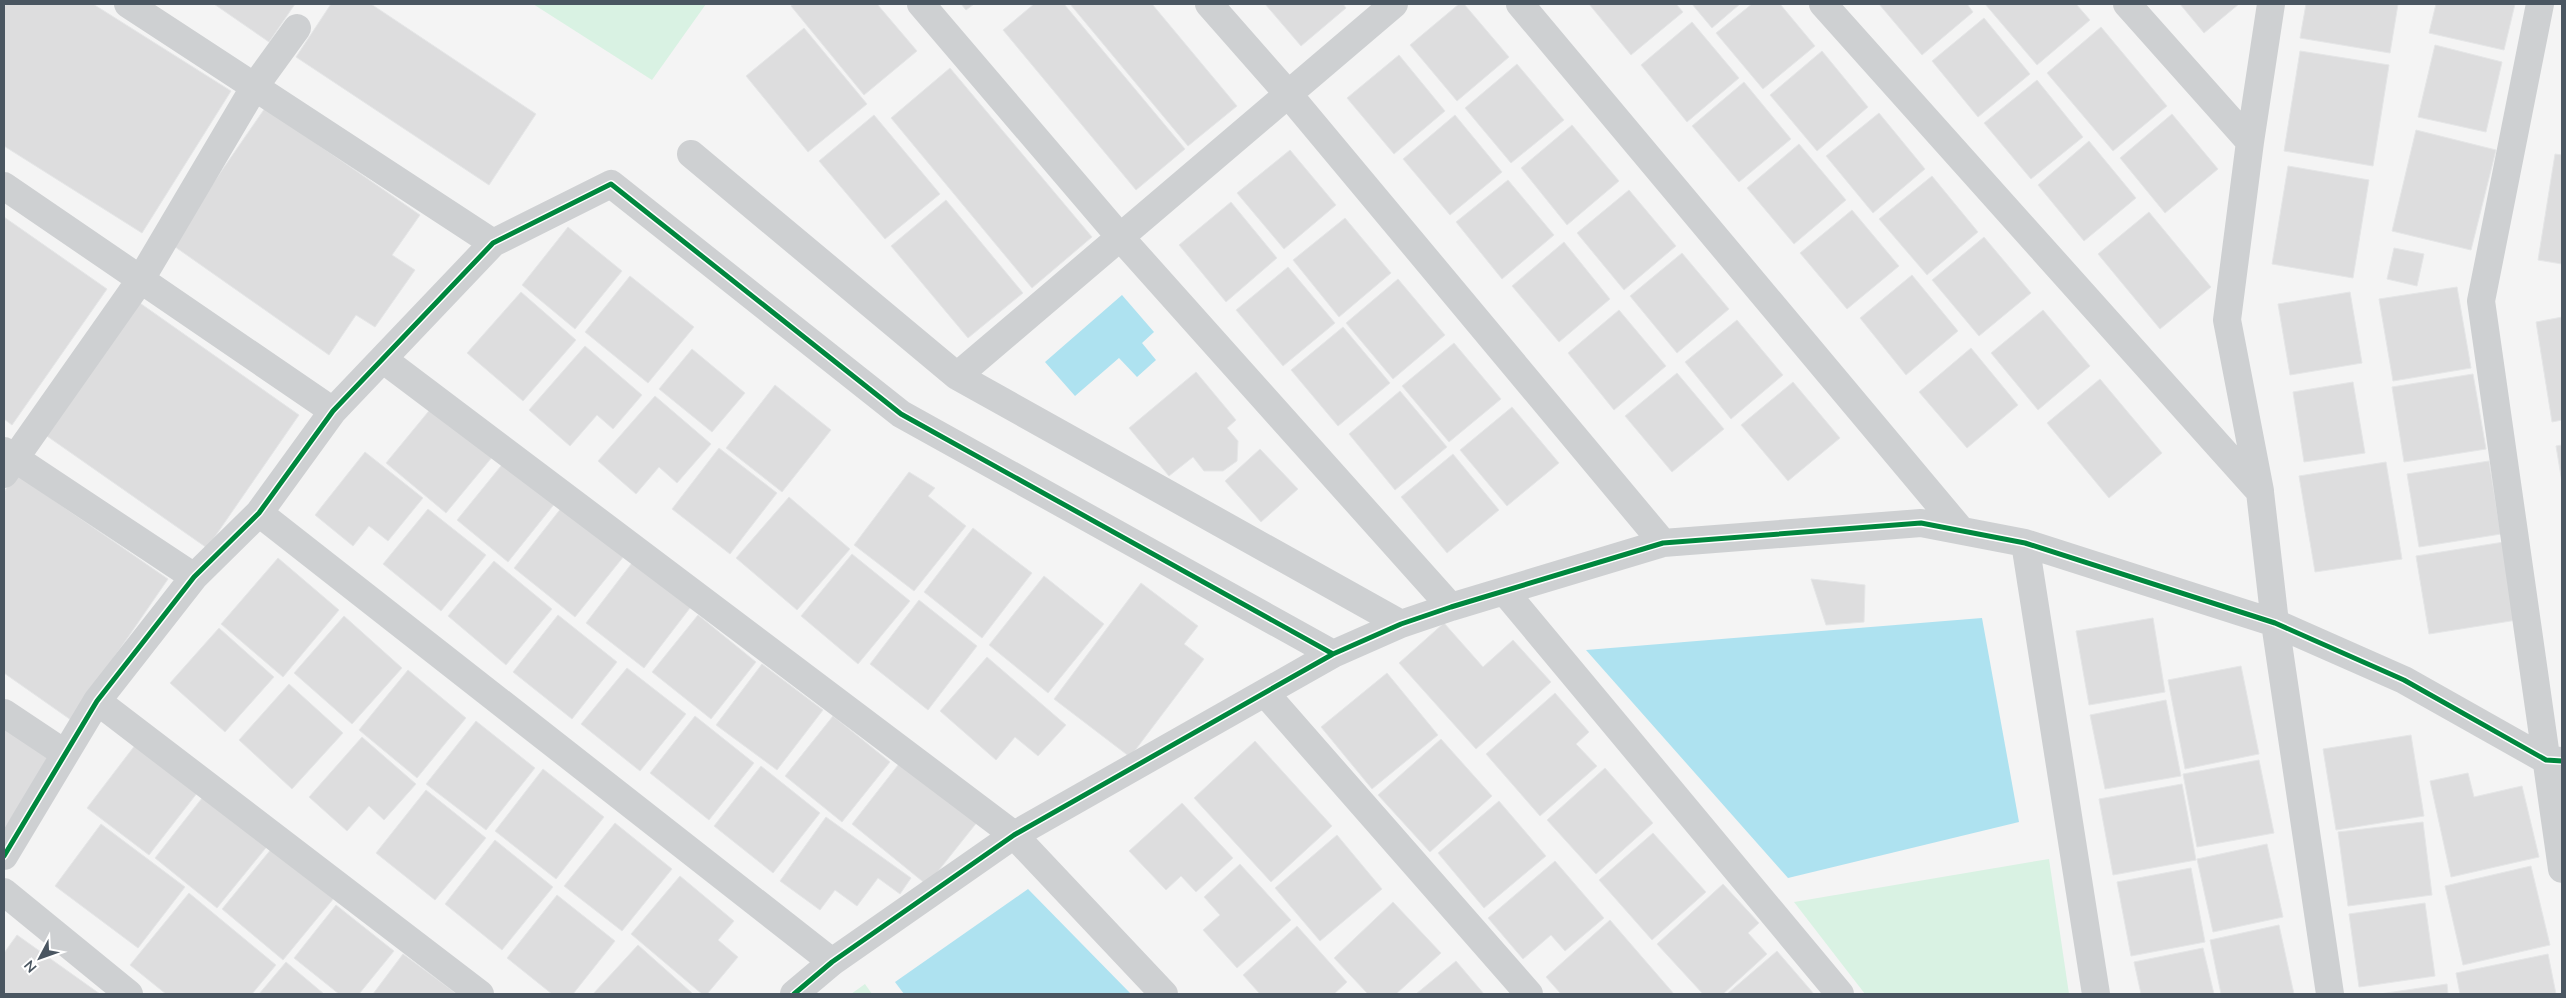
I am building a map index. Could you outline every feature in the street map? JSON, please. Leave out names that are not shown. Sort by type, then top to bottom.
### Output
[{"type":"street","points":[[128,4],[493,243]]},
{"type":"street","points":[[921,4],[1120,237],[1451,607]]},
{"type":"street","points":[[1209,4],[1289,95],[1663,543]]},
{"type":"street","points":[[957,376],[1394,4]]},
{"type":"street","points":[[1520,4],[1960,529]]},
{"type":"street","points":[[1823,4],[2260,492]]},
{"type":"street","points":[[2128,4],[2250,142]]},
{"type":"street","points":[[2271,4],[2250,142],[2227,320],[2260,492],[2275,623],[2330,994]]},
{"type":"street","points":[[2540,4],[2482,301],[2554,760],[2562,869]]},
{"type":"street","points":[[2556,4],[2562,9]]},
{"type":"street","points":[[194,577],[8,461],[141,279],[255,86],[297,28]]},
{"type":"street","points":[[691,154],[957,376],[1401,624]]},
{"type":"street","points":[[4,856],[64,753],[97,701],[194,577],[259,513],[334,411],[493,243],[611,184],[901,414],[1333,654]]},
{"type":"street","points":[[4,186],[334,411]]},
{"type":"street","points":[[384,360],[1014,835],[1164,994]]},
{"type":"street","points":[[259,513],[832,962]]},
{"type":"street","points":[[794,994],[832,962],[1014,835],[1333,654],[1401,624],[1451,607],[1506,592],[1663,543],[1921,523],[2025,543],[2275,623],[2404,680],[2554,760]]},
{"type":"street","points":[[2025,543],[2096,994]]},
{"type":"street","points":[[1506,592],[1840,994]]},
{"type":"street","points":[[1265,693],[1529,994]]},
{"type":"street","points":[[97,701],[480,994]]},
{"type":"street","points":[[4,713],[64,753]]},
{"type":"street","points":[[4,892],[129,994]]},
{"type":"green space","points":[[533,4],[706,4],[652,80]]},
{"type":"green space","points":[[2049,859],[2069,994],[1865,994],[1794,902]]},
{"type":"green space","points":[[865,984],[872,994],[851,994]]},
{"type":"water","points":[[1122,295],[1154,332],[1142,343],[1156,360],[1137,377],[1119,358],[1075,396],[1045,362]]},
{"type":"water","points":[[1982,618],[2019,822],[1788,878],[1586,650]]},
{"type":"water","points":[[1028,889],[1131,994],[904,994],[895,982]]},
{"type":"building","points":[[6,4],[93,4],[231,91],[142,233],[4,146],[4,8]]},
{"type":"building","points":[[214,4],[295,4],[269,42]]},
{"type":"building","points":[[331,4],[371,4],[536,114],[489,185],[296,57]]},
{"type":"building","points":[[794,4],[877,4],[917,51],[864,95],[791,6]]},
{"type":"building","points":[[961,4],[974,4],[966,10]]},
{"type":"building","points":[[1034,4],[1064,4],[1185,149],[1136,190],[1003,30]]},
{"type":"building","points":[[1070,4],[1152,4],[1237,106],[1188,146]]},
{"type":"building","points":[[1265,4],[1343,4],[1346,8],[1301,46]]},
{"type":"building","points":[[1459,4],[1464,4],[1509,57],[1457,101],[1410,45]]},
{"type":"building","points":[[1589,4],[1676,4],[1683,12],[1631,55]]},
{"type":"building","points":[[1692,4],[1740,4],[1712,28]]},
{"type":"building","points":[[1752,4],[1780,4],[1815,46],[1763,89],[1716,33]]},
{"type":"building","points":[[1879,4],[1967,4],[1973,12],[1922,55]]},
{"type":"building","points":[[1985,4],[2076,4],[2090,20],[2037,65]]},
{"type":"building","points":[[2180,4],[2239,4],[2204,33]]},
{"type":"building","points":[[2306,4],[2398,4],[2390,53],[2300,38]]},
{"type":"building","points":[[2436,4],[2515,4],[2504,50],[2429,33]]},
{"type":"building","points":[[1984,18],[2030,74],[1978,117],[1932,61]]},
{"type":"building","points":[[1692,22],[1739,78],[1687,122],[1641,65]]},
{"type":"building","points":[[2101,27],[2167,106],[2113,151],[2047,73]]},
{"type":"building","points":[[804,28],[867,104],[808,152],[746,76]]},
{"type":"building","points":[[2435,45],[2502,62],[2486,132],[2418,117]]},
{"type":"building","points":[[1822,51],[1868,107],[1817,151],[1770,95]]},
{"type":"building","points":[[2300,51],[2389,65],[2373,166],[2284,151]]},
{"type":"building","points":[[1399,55],[1445,111],[1394,154],[1347,98]]},
{"type":"building","points":[[1517,64],[1564,120],[1511,163],[1465,108]]},
{"type":"building","points":[[950,68],[1092,237],[1032,288],[891,118]]},
{"type":"building","points":[[2037,80],[2083,137],[2031,179],[1984,123]]},
{"type":"building","points":[[1744,82],[1791,139],[1739,182],[1692,126]]},
{"type":"building","points":[[265,108],[420,215],[392,255],[415,270],[375,327],[356,315],[329,355],[171,244]]},
{"type":"building","points":[[1879,113],[1925,169],[1873,213],[1826,156]]},
{"type":"building","points":[[2172,114],[2218,169],[2165,213],[2120,158]]},
{"type":"building","points":[[874,115],[940,194],[885,239],[819,161]]},
{"type":"building","points":[[1455,115],[1502,172],[1450,215],[1403,159]]},
{"type":"building","points":[[1572,125],[1619,181],[1567,225],[1521,168]]},
{"type":"building","points":[[2416,130],[2496,150],[2471,250],[2392,231]]},
{"type":"building","points":[[2089,141],[2136,198],[2084,241],[2038,185]]},
{"type":"building","points":[[1799,144],[1846,200],[1794,244],[1747,188]]},
{"type":"building","points":[[1290,150],[1336,205],[1284,249],[1237,193]]},
{"type":"building","points":[[2555,154],[2562,155],[2562,264],[2538,260]]},
{"type":"building","points":[[2288,166],[2369,180],[2353,278],[2272,264]]},
{"type":"building","points":[[1932,176],[1978,232],[1927,275],[1879,219]]},
{"type":"building","points":[[1508,180],[1554,235],[1502,279],[1456,222]]},
{"type":"building","points":[[1629,190],[1676,246],[1624,290],[1577,233]]},
{"type":"building","points":[[946,200],[1023,293],[968,338],[891,246]]},
{"type":"building","points":[[1231,202],[1277,258],[1226,302],[1179,245]]},
{"type":"building","points":[[1852,210],[1899,266],[1847,309],[1800,253]]},
{"type":"building","points":[[2149,212],[2211,287],[2160,329],[2098,254]]},
{"type":"building","points":[[4,217],[107,289],[12,425],[4,419]]},
{"type":"building","points":[[1345,218],[1391,273],[1339,317],[1293,260]]},
{"type":"building","points":[[568,227],[622,271],[575,329],[522,285]]},
{"type":"building","points":[[1984,237],[2031,293],[1979,336],[1932,280]]},
{"type":"building","points":[[1564,242],[1610,299],[1559,342],[1512,286]]},
{"type":"building","points":[[2394,248],[2424,254],[2417,286],[2387,279]]},
{"type":"building","points":[[1682,253],[1729,309],[1677,353],[1630,296]]},
{"type":"building","points":[[1288,267],[1335,323],[1283,366],[1236,310]]},
{"type":"building","points":[[1912,275],[1958,331],[1906,375],[1860,318]]},
{"type":"building","points":[[630,276],[694,327],[648,383],[585,332]]},
{"type":"building","points":[[1398,279],[1445,335],[1393,379],[1346,323]]},
{"type":"building","points":[[2457,287],[2471,368],[2393,381],[2379,299]]},
{"type":"building","points":[[521,292],[576,340],[523,401],[467,353]]},
{"type":"building","points":[[2350,292],[2362,363],[2290,375],[2278,304]]},
{"type":"building","points":[[137,301],[299,415],[207,548],[44,434]]},
{"type":"building","points":[[1619,310],[1666,366],[1614,410],[1568,353]]},
{"type":"building","points":[[2043,310],[2090,366],[2038,410],[1991,353]]},
{"type":"building","points":[[2562,317],[2562,420],[2552,422],[2536,322]]},
{"type":"building","points":[[1737,320],[1783,375],[1731,419],[1685,362]]},
{"type":"building","points":[[1343,327],[1390,383],[1338,426],[1291,370]]},
{"type":"building","points":[[1454,343],[1501,399],[1449,442],[1402,386]]},
{"type":"building","points":[[585,346],[642,395],[613,429],[597,415],[570,446],[529,410]]},
{"type":"building","points":[[1971,348],[2018,405],[1967,448],[1919,392]]},
{"type":"building","points":[[692,349],[745,393],[712,432],[659,389]]},
{"type":"building","points":[[1196,372],[1236,420],[1227,428],[1238,441],[1237,461],[1223,471],[1204,471],[1193,457],[1169,476],[1129,428]]},
{"type":"building","points":[[1677,373],[1724,429],[1672,472],[1625,416]]},
{"type":"building","points":[[2473,374],[2486,449],[2404,462],[2392,387]]},
{"type":"building","points":[[2100,379],[2162,453],[2109,498],[2047,423]]},
{"type":"building","points":[[1793,382],[1840,438],[1788,481],[1741,425]]},
{"type":"building","points":[[2353,382],[2365,453],[2304,462],[2293,392]]},
{"type":"building","points":[[775,385],[831,430],[782,492],[726,448]]},
{"type":"building","points":[[1400,391],[1447,447],[1395,490],[1349,434]]},
{"type":"building","points":[[655,396],[711,444],[677,483],[659,467],[636,494],[598,461]]},
{"type":"building","points":[[433,406],[493,456],[446,513],[386,463]]},
{"type":"building","points":[[1512,407],[1559,463],[1507,506],[1460,450]]},
{"type":"building","points":[[2562,445],[2562,482],[2556,446]]},
{"type":"building","points":[[719,448],[777,493],[730,554],[672,509]]},
{"type":"building","points":[[1260,449],[1298,489],[1261,522],[1225,481]]},
{"type":"building","points":[[365,452],[423,498],[388,541],[369,526],[353,546],[315,515]]},
{"type":"building","points":[[1453,454],[1499,510],[1447,553],[1401,497]]},
{"type":"building","points":[[505,461],[556,502],[508,562],[457,520]]},
{"type":"building","points":[[2489,461],[2501,534],[2419,547],[2407,474]]},
{"type":"building","points":[[2386,462],[2402,559],[2315,572],[2299,476]]},
{"type":"building","points":[[909,472],[935,488],[928,496],[966,526],[914,591],[854,545]]},
{"type":"building","points":[[16,474],[168,579],[71,720],[4,673],[4,492]]},
{"type":"building","points":[[789,497],[850,549],[797,610],[736,558]]},
{"type":"building","points":[[562,507],[624,556],[575,617],[514,568]]},
{"type":"building","points":[[428,509],[486,555],[441,611],[383,564]]},
{"type":"building","points":[[973,528],[1032,573],[982,638],[924,592]]},
{"type":"building","points":[[2504,542],[2517,620],[2429,634],[2416,556]]},
{"type":"building","points":[[852,554],[910,601],[858,664],[801,616]]},
{"type":"building","points":[[278,558],[339,610],[283,677],[221,624]]},
{"type":"building","points":[[635,559],[693,604],[644,668],[586,623]]},
{"type":"building","points":[[494,561],[552,609],[506,665],[448,616]]},
{"type":"building","points":[[1044,576],[1104,624],[1048,693],[989,645]]},
{"type":"building","points":[[1811,579],[1865,585],[1864,622],[1826,625]]},
{"type":"building","points":[[1141,583],[1198,626],[1184,644],[1204,659],[1130,757],[1054,699]]},
{"type":"building","points":[[919,600],[977,646],[928,710],[870,664]]},
{"type":"building","points":[[558,615],[617,662],[572,719],[513,672]]},
{"type":"building","points":[[698,615],[756,662],[711,719],[652,672]]},
{"type":"building","points":[[344,616],[402,668],[352,724],[294,673]]},
{"type":"building","points":[[2153,618],[2165,692],[2089,705],[2076,631]]},
{"type":"building","points":[[1444,623],[1483,667],[1513,640],[1551,682],[1476,749],[1399,663]]},
{"type":"building","points":[[219,628],[274,677],[225,732],[170,683]]},
{"type":"building","points":[[987,657],[1066,725],[1038,756],[1015,737],[996,760],[940,711]]},
{"type":"building","points":[[762,664],[823,710],[777,770],[716,725]]},
{"type":"building","points":[[2241,666],[2259,754],[2185,769],[2168,680]]},
{"type":"building","points":[[627,668],[686,714],[640,771],[581,724]]},
{"type":"building","points":[[408,670],[466,718],[417,778],[359,730]]},
{"type":"building","points":[[1387,673],[1438,735],[1372,789],[1321,727]]},
{"type":"building","points":[[289,684],[343,733],[292,789],[239,740]]},
{"type":"building","points":[[1555,693],[1589,732],[1576,744],[1597,766],[1540,816],[1486,754]]},
{"type":"building","points":[[2166,700],[2181,776],[2105,789],[2090,715]]},
{"type":"building","points":[[695,716],[754,763],[709,820],[650,773]]},
{"type":"building","points":[[833,716],[890,762],[842,822],[785,776]]},
{"type":"building","points":[[476,721],[535,768],[486,830],[426,784]]},
{"type":"building","points":[[4,724],[52,756],[4,829]]},
{"type":"building","points":[[2411,735],[2424,816],[2336,830],[2323,749]]},
{"type":"building","points":[[362,737],[416,784],[384,820],[369,806],[347,831],[309,797]]},
{"type":"building","points":[[1441,739],[1492,796],[1430,852],[1378,795]]},
{"type":"building","points":[[139,740],[201,788],[149,855],[87,808]]},
{"type":"building","points":[[1255,741],[1332,826],[1271,882],[1194,798]]},
{"type":"building","points":[[902,760],[978,821],[927,885],[852,824]]},
{"type":"building","points":[[2259,760],[2274,833],[2197,847],[2183,774]]},
{"type":"building","points":[[761,766],[820,813],[773,873],[714,826]]},
{"type":"building","points":[[1605,768],[1653,823],[1596,874],[1547,820]]},
{"type":"building","points":[[543,769],[604,817],[556,879],[495,831]]},
{"type":"building","points":[[2468,773],[2474,797],[2522,786],[2539,857],[2451,877],[2430,781]]},
{"type":"building","points":[[2182,784],[2196,860],[2113,875],[2099,799]]},
{"type":"building","points":[[426,790],[486,838],[435,900],[376,853]]},
{"type":"building","points":[[206,793],[269,844],[217,908],[155,858]]},
{"type":"building","points":[[1499,801],[1546,856],[1484,908],[1438,853]]},
{"type":"building","points":[[1182,803],[1233,858],[1196,892],[1181,876],[1166,890],[1129,851]]},
{"type":"building","points":[[826,817],[911,878],[900,894],[878,878],[857,906],[835,890],[820,910],[780,881]]},
{"type":"building","points":[[2423,822],[2432,895],[2348,906],[2338,832]]},
{"type":"building","points":[[615,823],[672,869],[622,931],[564,886]]},
{"type":"building","points":[[101,824],[185,887],[138,948],[55,886]]},
{"type":"building","points":[[1653,833],[1706,892],[1652,940],[1599,880]]},
{"type":"building","points":[[1337,835],[1382,889],[1320,941],[1275,888]]},
{"type":"building","points":[[495,840],[553,887],[502,950],[445,904]]},
{"type":"building","points":[[2267,844],[2283,917],[2213,932],[2197,859]]},
{"type":"building","points":[[272,848],[334,898],[283,960],[222,909]]},
{"type":"building","points":[[1555,861],[1604,918],[1565,951],[1551,935],[1523,959],[1488,918]]},
{"type":"building","points":[[1240,864],[1291,920],[1237,968],[1203,930],[1220,915],[1204,897]]},
{"type":"building","points":[[2531,866],[2550,945],[2463,965],[2445,886]]},
{"type":"building","points":[[2191,868],[2205,942],[2131,956],[2117,882]]},
{"type":"building","points":[[680,876],[734,921],[718,940],[738,957],[707,994],[702,994],[631,934]]},
{"type":"building","points":[[1723,884],[1759,923],[1748,933],[1767,954],[1723,994],[1703,994],[1657,944]]},
{"type":"building","points":[[189,893],[276,965],[252,994],[166,994],[130,965]]},
{"type":"building","points":[[557,895],[615,941],[573,994],[552,994],[507,958]]},
{"type":"building","points":[[1393,902],[1441,953],[1396,994],[1368,994],[1334,958]]},
{"type":"building","points":[[2425,903],[2435,976],[2359,987],[2349,914]]},
{"type":"building","points":[[336,905],[394,951],[359,994],[339,994],[294,958]]},
{"type":"building","points":[[1610,920],[1674,994],[1561,994],[1546,977]]},
{"type":"building","points":[[2279,925],[2294,994],[2221,994],[2210,940]]},
{"type":"building","points":[[1297,926],[1347,982],[1334,994],[1260,994],[1243,975]]},
{"type":"building","points":[[17,935],[100,994],[4,994],[4,953]]},
{"type":"building","points":[[638,945],[692,993],[593,994]]},
{"type":"building","points":[[2203,948],[2214,994],[2141,994],[2134,962]]},
{"type":"building","points":[[1777,951],[1814,994],[1727,994]]},
{"type":"building","points":[[403,954],[457,994],[373,994]]},
{"type":"building","points":[[2548,954],[2556,994],[2460,994],[2456,973]]},
{"type":"building","points":[[1456,961],[1484,994],[1416,994]]},
{"type":"building","points":[[286,962],[324,994],[259,994]]},
{"type":"building","points":[[2447,984],[2448,994],[2380,994]]},
{"type":"cycle path","points":[[4,856],[97,701],[194,577],[259,513],[333,411],[493,243],[611,184],[901,414],[1333,654]]},
{"type":"cycle path","points":[[794,994],[832,962],[1014,835],[1333,654],[1401,624],[1451,607],[1663,543],[1921,523],[2025,543],[2275,623],[2404,680],[2546,760],[2562,761]]}]
